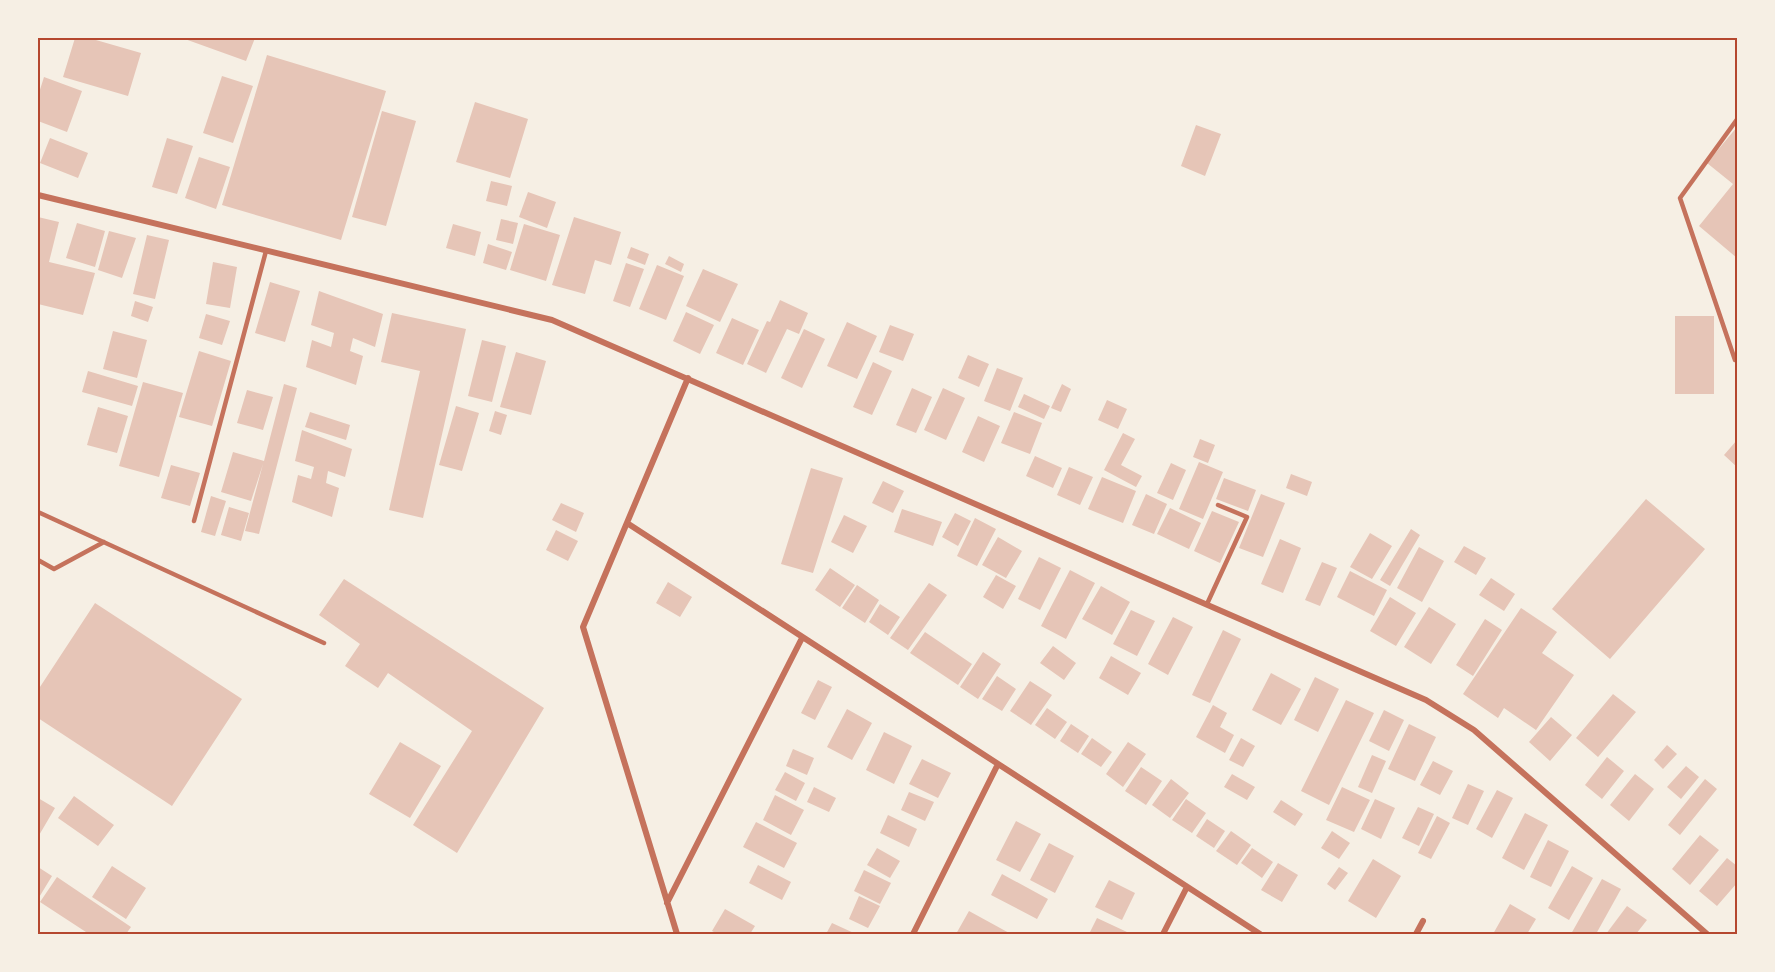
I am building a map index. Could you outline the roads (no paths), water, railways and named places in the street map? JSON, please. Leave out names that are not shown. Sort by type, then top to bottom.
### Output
[{"type":"street","points":[[38,195],[552,320],[1426,700],[1474,730],[1707,934]]},
{"type":"street","points":[[677,934],[583,627],[688,378]]},
{"type":"street","points":[[627,523],[1260,934]]},
{"type":"street","points":[[667,903],[802,638]]},
{"type":"street","points":[[913,934],[998,765]]},
{"type":"street","points":[[1163,934],[1187,887]]},
{"type":"street","points":[[1416,934],[1423,921]]},
{"type":"lane","points":[[1735,360],[1680,198],[1737,118]]},
{"type":"lane","points":[[194,521],[266,250]]},
{"type":"lane","points":[[1207,604],[1247,517],[1218,505]]},
{"type":"lane","points":[[38,512],[324,643]]},
{"type":"lane","points":[[38,560],[54,569],[104,542]]}]
